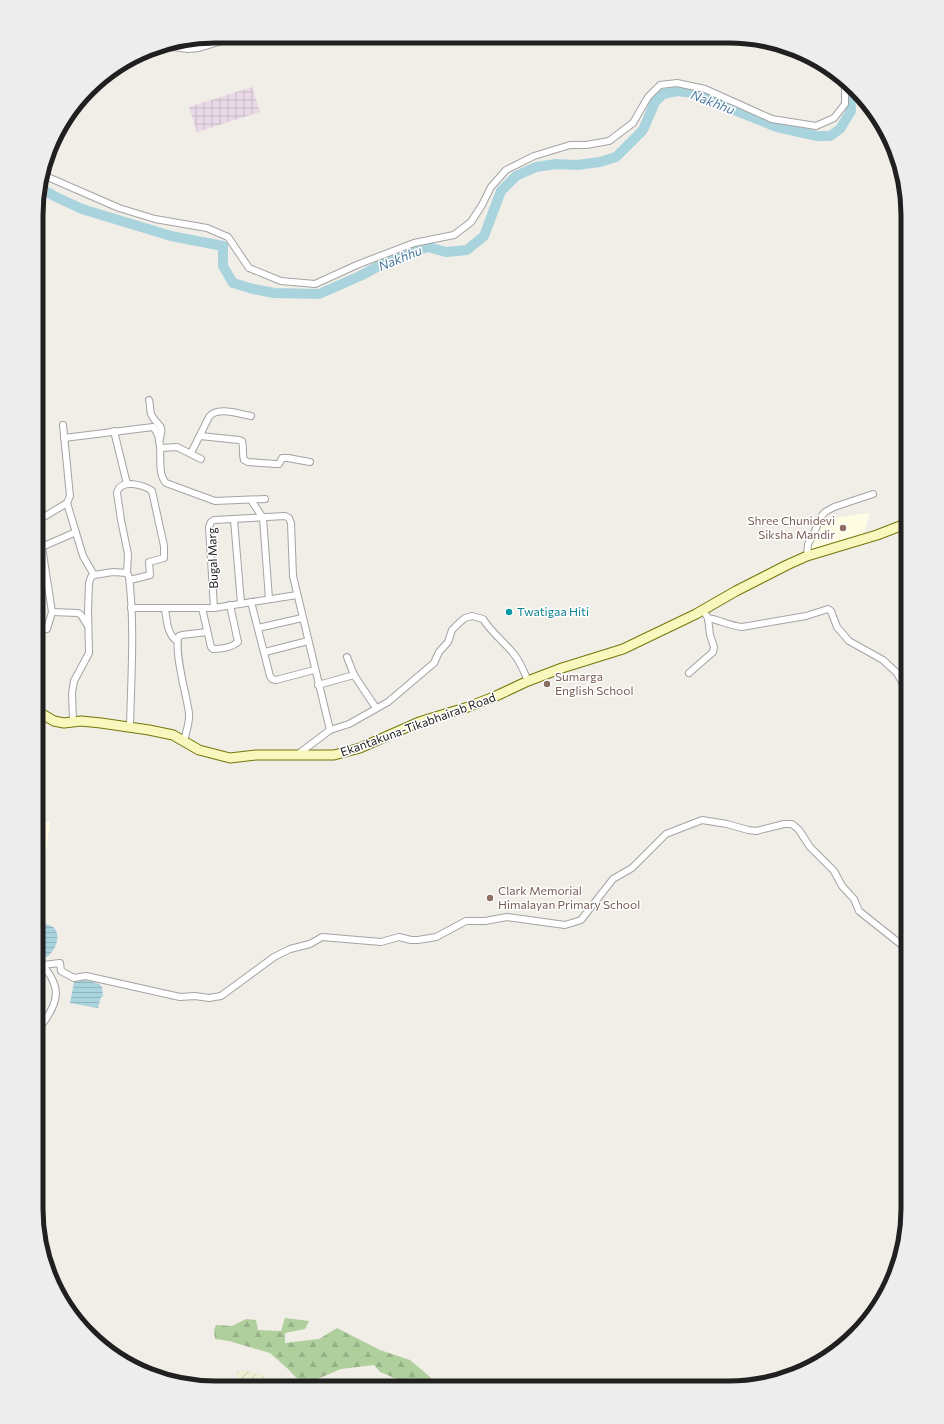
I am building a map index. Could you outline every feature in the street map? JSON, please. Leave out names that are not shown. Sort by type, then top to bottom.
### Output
[{"type":"main road","name":"Ekantakuna-Tikabhairab Road","points":[[43,715],[54,721],[64,723],[81,721],[101,723],[173,735],[199,750],[230,758],[256,755],[334,755],[360,748],[424,720],[468,707],[562,668],[623,649],[702,614],[748,584],[807,556],[877,535],[901,526]]},
{"type":"street","points":[[176,47],[188,49],[199,48],[215,43]]},
{"type":"street","points":[[47,177],[119,208],[155,219],[207,228],[228,237],[249,268],[281,281],[315,284],[359,264],[414,243],[454,235],[471,222],[491,187],[506,170],[534,156],[570,145],[586,145],[609,141],[633,123],[648,97],[660,85],[677,83],[705,89],[772,119],[816,126],[834,118],[845,104],[845,88]]},
{"type":"street","points":[[149,400],[152,416],[161,425],[162,432],[159,441]]},
{"type":"street","points":[[191,453],[211,415],[216,412],[251,416]]},
{"type":"street","points":[[43,517],[67,503],[70,496],[63,425]]},
{"type":"street","points":[[64,438],[153,427],[161,448],[162,476],[166,483],[214,501],[265,499]]},
{"type":"street","points":[[114,431],[127,484]]},
{"type":"street","points":[[200,436],[242,441],[244,447],[243,457],[244,460],[248,462],[279,464],[282,458],[310,462]]},
{"type":"street","points":[[161,448],[176,447],[201,459]]},
{"type":"street","points":[[130,580],[150,575],[149,562],[164,558],[164,546],[152,492],[127,484],[120,486],[117,493],[120,520],[128,554],[127,574],[130,580],[132,656],[130,727]]},
{"type":"street","points":[[807,556],[808,544],[820,518],[825,512],[834,507],[873,494]]},
{"type":"street","points":[[251,500],[263,518],[269,600]]},
{"type":"street","points":[[67,503],[82,556],[94,575]]},
{"type":"street","name":"Bugal Marg","points":[[214,608],[209,527],[214,520],[285,516],[289,518],[291,523],[293,576],[314,670],[330,730]]},
{"type":"street","points":[[234,520],[241,603]]},
{"type":"street","points":[[43,546],[76,532]]},
{"type":"street","points":[[43,566],[52,612],[47,629],[43,630]]},
{"type":"street","points":[[73,722],[72,693],[74,681],[89,653],[89,583],[91,577],[94,575],[114,572],[127,574]]},
{"type":"street","name":"Bugal Marg","points":[[131,608],[214,608],[297,595]]},
{"type":"street","points":[[251,602],[272,679],[276,680],[314,670]]},
{"type":"street","points":[[202,608],[211,647],[218,649],[235,645],[238,642],[230,605]]},
{"type":"street","points":[[702,614],[732,626],[742,628],[806,616],[828,608],[837,628],[848,641],[883,660],[896,673],[901,681]]},
{"type":"street","points":[[165,609],[170,633],[177,641]]},
{"type":"street","points":[[52,612],[78,614],[88,626]]},
{"type":"street","points":[[689,673],[713,652],[714,647],[702,614]]},
{"type":"street","points":[[296,755],[330,730],[349,724],[398,694],[434,663],[439,652],[448,642],[452,630],[465,618],[472,616],[483,619],[490,631],[514,654],[524,669],[528,681]]},
{"type":"street","points":[[258,628],[302,618]]},
{"type":"street","points":[[184,741],[189,714],[180,667],[177,641],[179,636],[182,635],[208,632]]},
{"type":"street","points":[[265,652],[308,642]]},
{"type":"street","points":[[347,657],[354,675],[376,708]]},
{"type":"street","points":[[318,685],[354,675]]},
{"type":"street","points":[[43,965],[60,963],[61,971],[74,978],[86,976],[101,980],[114,981],[180,997],[194,996],[216,998],[222,996],[274,957],[290,949],[310,944],[322,937],[381,942],[399,937],[418,940],[436,937],[466,921],[485,921],[507,917],[565,925],[580,920],[613,879],[632,868],[666,834],[702,820],[756,831],[784,824],[792,824],[799,830],[810,847],[834,871],[842,886],[854,899],[859,911],[901,944]]},
{"type":"street","points":[[43,965],[50,973],[56,986],[56,1002],[43,1023]]},
{"type":"shaded area","points":[[252,87],[260,112],[197,132],[189,107]]},
{"type":"shaded area","name":"Shree Chunidevi Siksha Mandir","points":[[870,513],[863,536],[808,551],[811,543],[825,520]]},
{"type":"shaded area","points":[[43,822],[50,822],[44,868]]},
{"type":"shaded area","points":[[244,1370],[262,1375],[270,1381],[239,1381],[236,1372]]},
{"type":"green space","points":[[285,1318],[309,1321],[305,1329],[285,1333],[285,1343],[319,1339],[337,1328],[380,1350],[410,1360],[433,1381],[402,1381],[380,1372],[374,1365],[341,1369],[312,1381],[299,1381],[270,1353],[229,1341],[215,1339],[214,1330],[216,1325],[232,1326],[246,1319],[256,1320],[258,1330],[281,1331]]},
{"type":"water","points":[[43,924],[53,927],[58,936],[55,947],[51,953],[47,957],[44,957]]},
{"type":"water","points":[[75,977],[100,984],[100,986],[102,986],[103,997],[101,997],[98,1008],[70,1003]]},
{"type":"waterway","name":"Nakhhu","points":[[44,190],[82,209],[171,236],[223,246],[223,266],[233,283],[274,293],[319,294],[360,276],[388,261],[428,247],[446,252],[467,250],[484,236],[501,191],[516,176],[536,167],[556,164],[577,165],[600,162],[616,157],[643,130],[655,102],[663,94],[678,91],[692,93],[777,127],[817,136],[830,136],[840,129],[851,111],[850,92]]},
{"type":"place","name":"Shree Chunidevi Siksha Mandir","points":[[843,528]]},
{"type":"place","name":"Twatigaa Hiti","points":[[509,612]]},
{"type":"place","name":"Sumarga English School","points":[[547,684]]},
{"type":"place","name":"Clark Memorial Himalayan Primary School","points":[[490,898]]}]
